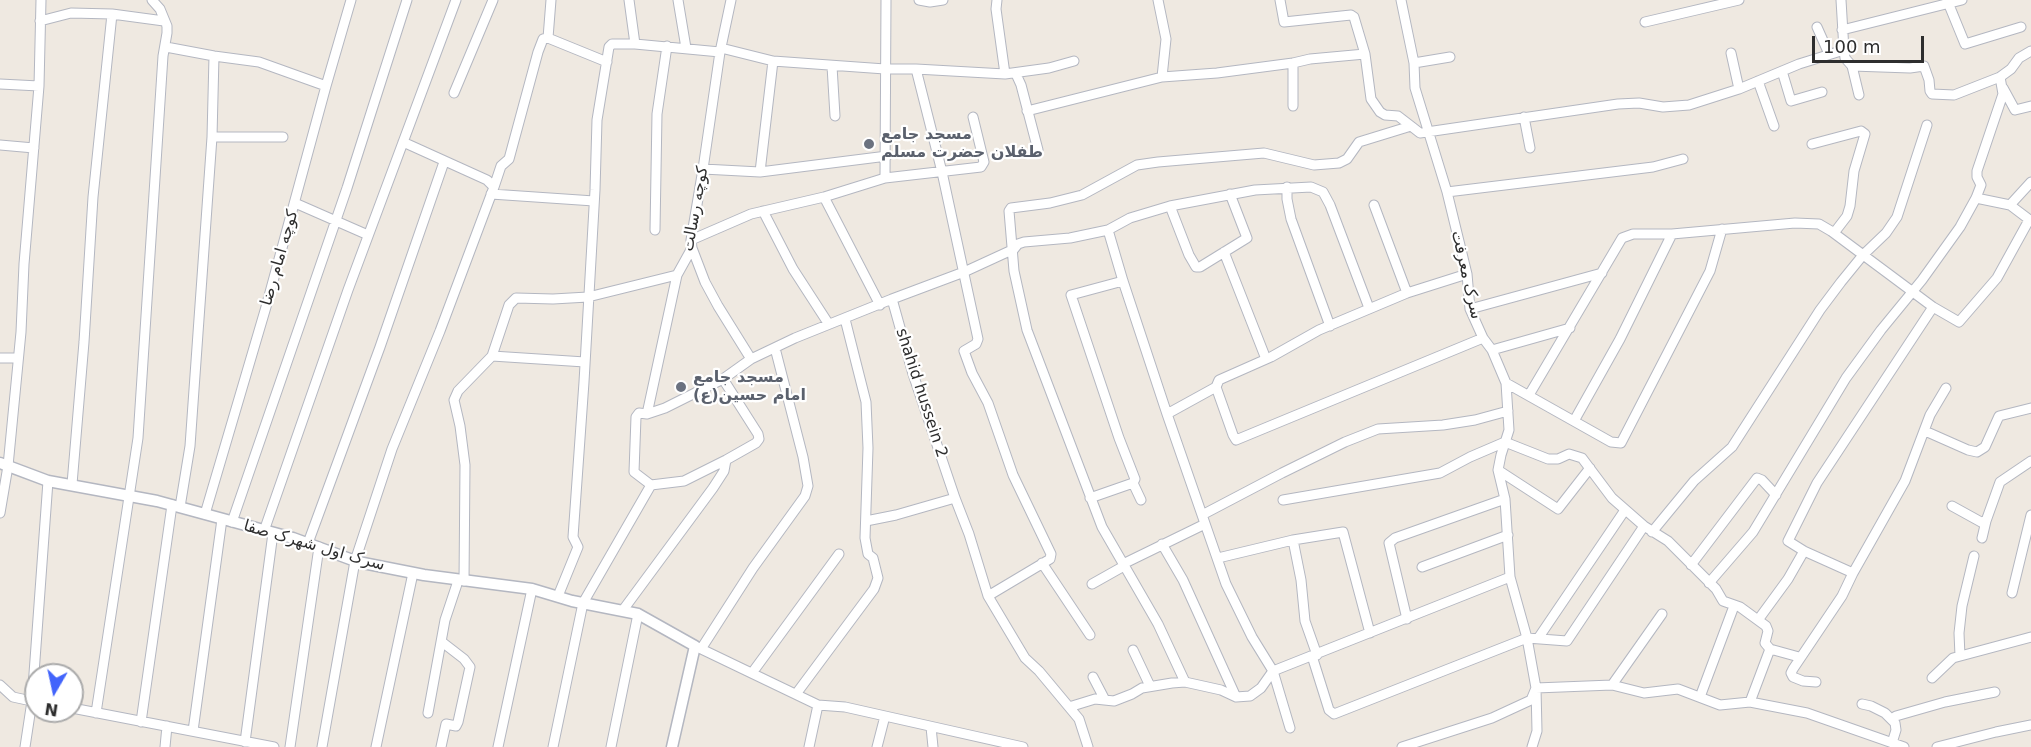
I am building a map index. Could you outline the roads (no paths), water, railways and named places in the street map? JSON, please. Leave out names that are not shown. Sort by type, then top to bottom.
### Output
[{"type":"street","points":[[0,513],[18,358],[39,86],[41,0]]},
{"type":"street","points":[[96,713],[138,438],[163,56],[167,33],[160,9],[152,0]]},
{"type":"street","name":"کوچه امام رضا","points":[[205,514],[351,0]]},
{"type":"street","points":[[193,732],[227,520],[336,220],[407,0]]},
{"type":"street","points":[[240,743],[269,532],[368,235],[456,0]]},
{"type":"street","points":[[454,93],[493,0]]},
{"type":"street","points":[[548,38],[551,0]]},
{"type":"street","points":[[629,0],[635,44]]},
{"type":"street","points":[[678,0],[686,48]]},
{"type":"street","name":"کوچه رسالت","points":[[651,485],[634,472],[636,417],[639,413],[647,414],[676,274],[691,244],[720,50],[731,0]]},
{"type":"street","points":[[885,178],[887,156],[886,0]]},
{"type":"street","points":[[919,0],[930,2],[943,0]]},
{"type":"street","points":[[998,0],[996,9],[1005,74]]},
{"type":"street","points":[[1158,0],[1166,39],[1162,77]]},
{"type":"street","points":[[1280,0],[1284,22],[1351,15],[1354,17],[1365,54],[1371,99],[1380,112],[1385,115],[1398,116],[1420,133],[1618,104],[1639,103],[1663,107],[1689,105],[1844,50]]},
{"type":"street","name":"سرک معرفت","points":[[1401,0],[1414,63],[1415,88],[1447,192],[1467,274],[1470,309],[1483,338],[1492,350],[1506,383],[1509,430],[1498,470],[1505,499],[1510,577],[1527,638],[1536,688],[1537,731],[1532,747]]},
{"type":"street","points":[[1645,22],[1740,0]]},
{"type":"street","points":[[1841,0],[1845,58],[1852,66],[1859,95]]},
{"type":"street","points":[[1842,30],[1962,0]]},
{"type":"street","points":[[1947,2],[1965,44],[2021,27]]},
{"type":"street","points":[[40,21],[71,13],[112,14],[164,21]]},
{"type":"street","points":[[72,484],[93,197],[112,14]]},
{"type":"street","points":[[1817,27],[1829,54]]},
{"type":"street","points":[[322,747],[355,561],[392,449],[440,331],[501,166],[509,159],[543,39],[548,38],[607,62]]},
{"type":"street","points":[[558,596],[578,547],[573,537],[585,362],[597,120],[609,47],[612,44],[667,46],[720,50],[773,61],[832,66],[1005,74],[1016,74],[1074,61]]},
{"type":"street","points":[[166,46],[259,62],[326,86]]},
{"type":"street","points":[[655,230],[657,114],[667,46]]},
{"type":"street","points":[[1852,66],[1910,68],[1924,66],[1932,94],[1954,95],[2000,77],[2011,69],[2019,58],[2031,51]]},
{"type":"street","points":[[1731,53],[1739,89]]},
{"type":"street","points":[[1027,111],[1162,77],[1217,73],[1327,57],[1365,54]]},
{"type":"street","points":[[141,722],[176,506],[190,446],[212,138],[214,56]]},
{"type":"street","points":[[1414,63],[1450,57]]},
{"type":"street","points":[[760,172],[773,61]]},
{"type":"street","points":[[1293,63],[1293,106]]},
{"type":"street","points":[[832,66],[835,116]]},
{"type":"street","points":[[916,69],[942,172],[978,339],[976,344],[964,351],[972,373],[988,403],[1013,475],[1051,554],[1050,559],[988,596]]},
{"type":"street","points":[[1782,71],[1791,101],[1822,92]]},
{"type":"street","points":[[1016,74],[1038,150]]},
{"type":"street","points":[[2000,77],[2003,88],[2015,110],[2031,106]]},
{"type":"street","points":[[1758,81],[1774,126]]},
{"type":"street","points":[[0,84],[39,86]]},
{"type":"street","points":[[1710,583],[1753,532],[1846,378],[1960,227],[1981,185],[1977,171],[2000,105],[2003,88]]},
{"type":"street","points":[[751,359],[713,298],[691,244],[763,211],[824,197],[885,178],[984,165],[974,117]]},
{"type":"street","points":[[1524,117],[1530,148]]},
{"type":"street","points":[[1185,682],[1158,624],[1102,527],[1027,330],[1014,271],[1010,210],[1082,195],[1137,165],[1264,153],[1314,165],[1339,163],[1347,159],[1359,142],[1411,126]]},
{"type":"street","points":[[1293,540],[1301,580],[1305,621],[1329,710],[1334,714],[1527,638],[1567,641],[1648,529],[1732,447],[1821,310],[1863,255],[1886,233],[1897,217],[1927,126]]},
{"type":"street","points":[[1812,144],[1861,131],[1865,134],[1854,171],[1847,216],[1834,233]]},
{"type":"street","points":[[212,138],[283,137]]},
{"type":"street","points":[[403,142],[487,180],[492,190]]},
{"type":"street","points":[[0,145],[34,148]]},
{"type":"street","points":[[703,169],[760,172],[887,156]]},
{"type":"street","points":[[1447,192],[1653,167],[1683,159]]},
{"type":"street","points":[[290,747],[313,545],[444,162]]},
{"type":"street","points":[[2010,205],[2031,182]]},
{"type":"street","points":[[1287,187],[1287,199],[1296,235],[1330,326]]},
{"type":"street","points":[[647,414],[665,408],[723,379],[751,359],[828,323],[845,319],[964,272],[1014,249],[1018,243],[1070,238],[1108,230],[1130,218],[1170,206],[1230,194],[1287,187],[1311,187],[1323,192],[1369,308]]},
{"type":"street","points":[[492,190],[594,201]]},
{"type":"street","points":[[1170,206],[1189,255],[1196,267],[1200,267],[1247,238],[1230,194]]},
{"type":"street","points":[[824,197],[880,305]]},
{"type":"street","points":[[1529,395],[1622,238],[1633,234],[1672,234],[1795,223],[1819,224],[1933,307],[1959,322],[1997,278],[2030,220],[2010,205],[1976,198]]},
{"type":"street","points":[[295,203],[368,235]]},
{"type":"street","points":[[1374,205],[1407,293]]},
{"type":"street","points":[[763,211],[793,269],[828,323]]},
{"type":"street","points":[[1506,383],[1611,442],[1621,444],[1710,271],[1722,229]]},
{"type":"street","points":[[1108,230],[1167,414],[1204,520],[1234,602],[1273,671],[1290,728]]},
{"type":"street","points":[[1574,421],[1620,339],[1672,234]]},
{"type":"street","points":[[1224,252],[1266,359]]},
{"type":"street","points":[[1470,309],[1602,273]]},
{"type":"street","points":[[428,713],[431,687],[446,621],[461,581],[465,465],[454,400],[458,391],[492,356],[509,305],[516,298],[588,297],[676,274]]},
{"type":"street","points":[[1167,414],[1216,387],[1219,380],[1330,326],[1407,293],[1467,274]]},
{"type":"street","points":[[1123,281],[1074,293],[1071,299],[1135,479],[1133,483],[1141,500]]},
{"type":"street","name":"shahid hussein 2","points":[[892,299],[913,374],[969,534],[988,596],[1025,658],[1040,671],[1078,719],[1088,747]]},
{"type":"street","points":[[1853,573],[1804,551],[1788,541],[1817,483],[1933,307]]},
{"type":"street","points":[[796,694],[839,639],[877,582],[873,558],[868,554],[867,546],[866,402],[845,319]]},
{"type":"street","points":[[1492,350],[1569,328]]},
{"type":"street","points":[[1216,387],[1236,440],[1483,338]]},
{"type":"street","points":[[672,747],[698,648],[805,496],[808,486],[803,457],[775,348]]},
{"type":"street","points":[[492,356],[585,362]]},
{"type":"street","points":[[0,358],[18,358]]},
{"type":"street","points":[[553,747],[584,603],[651,485],[684,481],[726,460],[759,439],[723,379]]},
{"type":"street","points":[[1816,682],[1803,681],[1791,673],[1799,657],[1810,645],[1842,596],[1905,481],[1936,402],[1946,388]]},
{"type":"street","points":[[1925,431],[1977,452],[1985,447],[1999,416],[2031,408]]},
{"type":"street","points":[[1092,584],[1282,472],[1345,442],[1378,429],[1453,423],[1508,411]]},
{"type":"street","points":[[1283,500],[1440,473],[1505,442],[1548,459],[1558,459],[1569,454],[1582,458],[1612,498],[1648,529],[1668,541],[1710,583],[1723,601],[1740,607],[1766,626],[1768,631],[1765,643],[1770,649],[1799,657]]},
{"type":"street","points":[[623,610],[713,488],[724,471],[726,460]]},
{"type":"street","points":[[1982,538],[2000,482],[2031,461]]},
{"type":"street","name":"سرک اول شهرک صفا","points":[[4,464],[48,481],[129,495],[227,520],[313,545],[355,561],[461,581],[532,589],[584,603],[623,610],[638,614],[698,648]]},
{"type":"street","points":[[1498,470],[1558,509],[1590,468]]},
{"type":"street","points":[[1691,565],[1757,478],[1762,480],[1776,495]]},
{"type":"street","points":[[36,663],[48,481]]},
{"type":"street","points":[[1090,498],[1133,483]]},
{"type":"street","points":[[866,521],[955,498]]},
{"type":"street","points":[[1407,619],[1389,543],[1395,538],[1505,499]]},
{"type":"street","points":[[1952,506],[1981,522],[1986,521]]},
{"type":"street","points":[[1539,638],[1624,510]]},
{"type":"street","points":[[2012,593],[2031,514]]},
{"type":"street","points":[[1218,558],[1293,540],[1343,532],[1370,633]]},
{"type":"street","points":[[1422,567],[1508,535]]},
{"type":"street","points":[[1162,544],[1184,580],[1236,697]]},
{"type":"street","points":[[1758,620],[1788,579],[1804,551]]},
{"type":"street","points":[[752,673],[839,555]]},
{"type":"street","points":[[1960,656],[1959,633],[1962,606],[1974,556]]},
{"type":"street","points":[[1042,563],[1090,635]]},
{"type":"street","points":[[376,747],[413,573]]},
{"type":"street","points":[[1070,707],[1095,699],[1114,701],[1150,686],[1185,682],[1221,690],[1236,697],[1250,696],[1261,688],[1273,671],[1510,577]]},
{"type":"street","points":[[498,747],[532,589]]},
{"type":"street","points":[[1700,697],[1734,606]]},
{"type":"street","points":[[611,747],[638,614]]},
{"type":"street","points":[[1612,686],[1662,614]]},
{"type":"street","points":[[1932,678],[1953,658],[2031,637]]},
{"type":"street","points":[[441,747],[446,724],[456,726],[458,722],[470,667],[465,659],[442,642]]},
{"type":"street","points":[[698,648],[818,705],[845,707],[931,726],[988,743],[1023,747]]},
{"type":"street","points":[[1750,702],[1770,649]]},
{"type":"street","points":[[1132,650],[1150,686]]},
{"type":"street","points":[[1093,677],[1105,700]]},
{"type":"street","points":[[0,685],[14,697],[24,699]]},
{"type":"street","points":[[1402,747],[1492,718],[1531,700],[1536,688],[1612,686],[1644,693],[1678,689],[1720,705],[1750,702],[1807,713],[1904,747]]},
{"type":"street","points":[[1891,719],[1945,702],[1995,692]]},
{"type":"street","points":[[1862,704],[1885,713],[1895,723],[1896,730],[1892,743]]},
{"type":"street","points":[[809,747],[818,705]]},
{"type":"street","points":[[84,710],[240,743],[274,747]]},
{"type":"street","points":[[878,746],[885,716]]},
{"type":"street","points":[[25,747],[30,723]]},
{"type":"street","points":[[1937,747],[2031,725]]},
{"type":"street","points":[[165,747],[167,726]]},
{"type":"street","points":[[931,726],[933,747]]},
{"type":"place","name":"مسجد جامع طفلان حضرت مسلم","points":[[869,144]]},
{"type":"place","name":"مسجد جامع امام حسین(ع)","points":[[681,387]]}]
